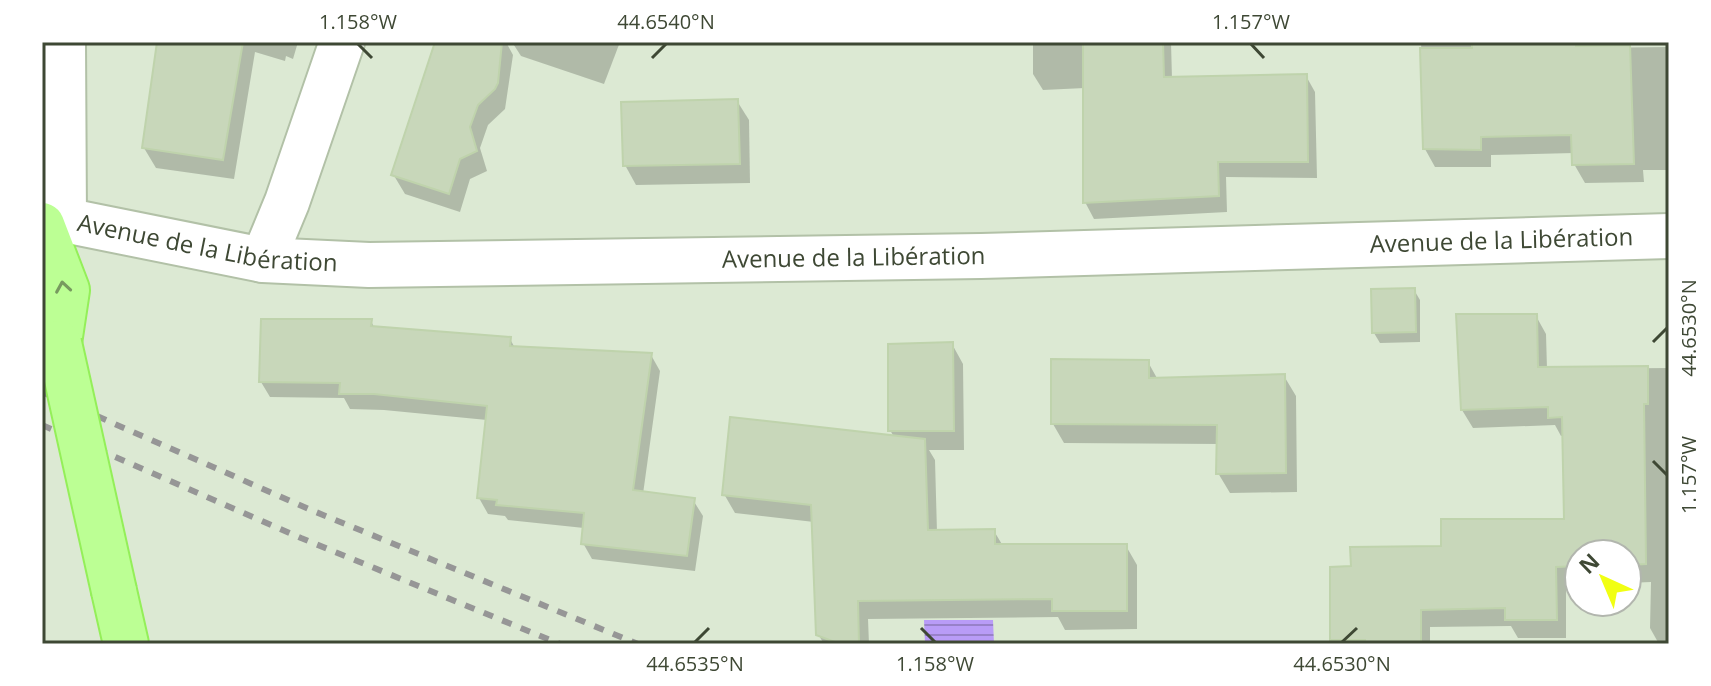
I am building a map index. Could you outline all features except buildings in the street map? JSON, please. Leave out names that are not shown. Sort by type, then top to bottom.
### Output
[{"type":"main road","name":"Avenue de la Libération","points":[[50,331],[67,290],[51,226]]},
{"type":"main road","points":[[50,331],[126,644]]},
{"type":"main road","points":[[110,644],[114,591]]},
{"type":"street","points":[[51,226],[63,42]]},
{"type":"street","points":[[263,260],[287,202],[342,42]]},
{"type":"street","name":"Avenue de la Libération","points":[[51,226],[263,260],[369,265],[981,256],[1669,236]]},
{"type":"shaded area","points":[[42,42],[1669,42],[1669,644],[42,644]]},
{"type":"shaded area","points":[[924,620],[993,620],[994,644],[925,644]]},
{"type":"railway","points":[[42,392],[311,510],[638,644]]},
{"type":"railway","points":[[42,425],[301,538],[560,644]]}]
